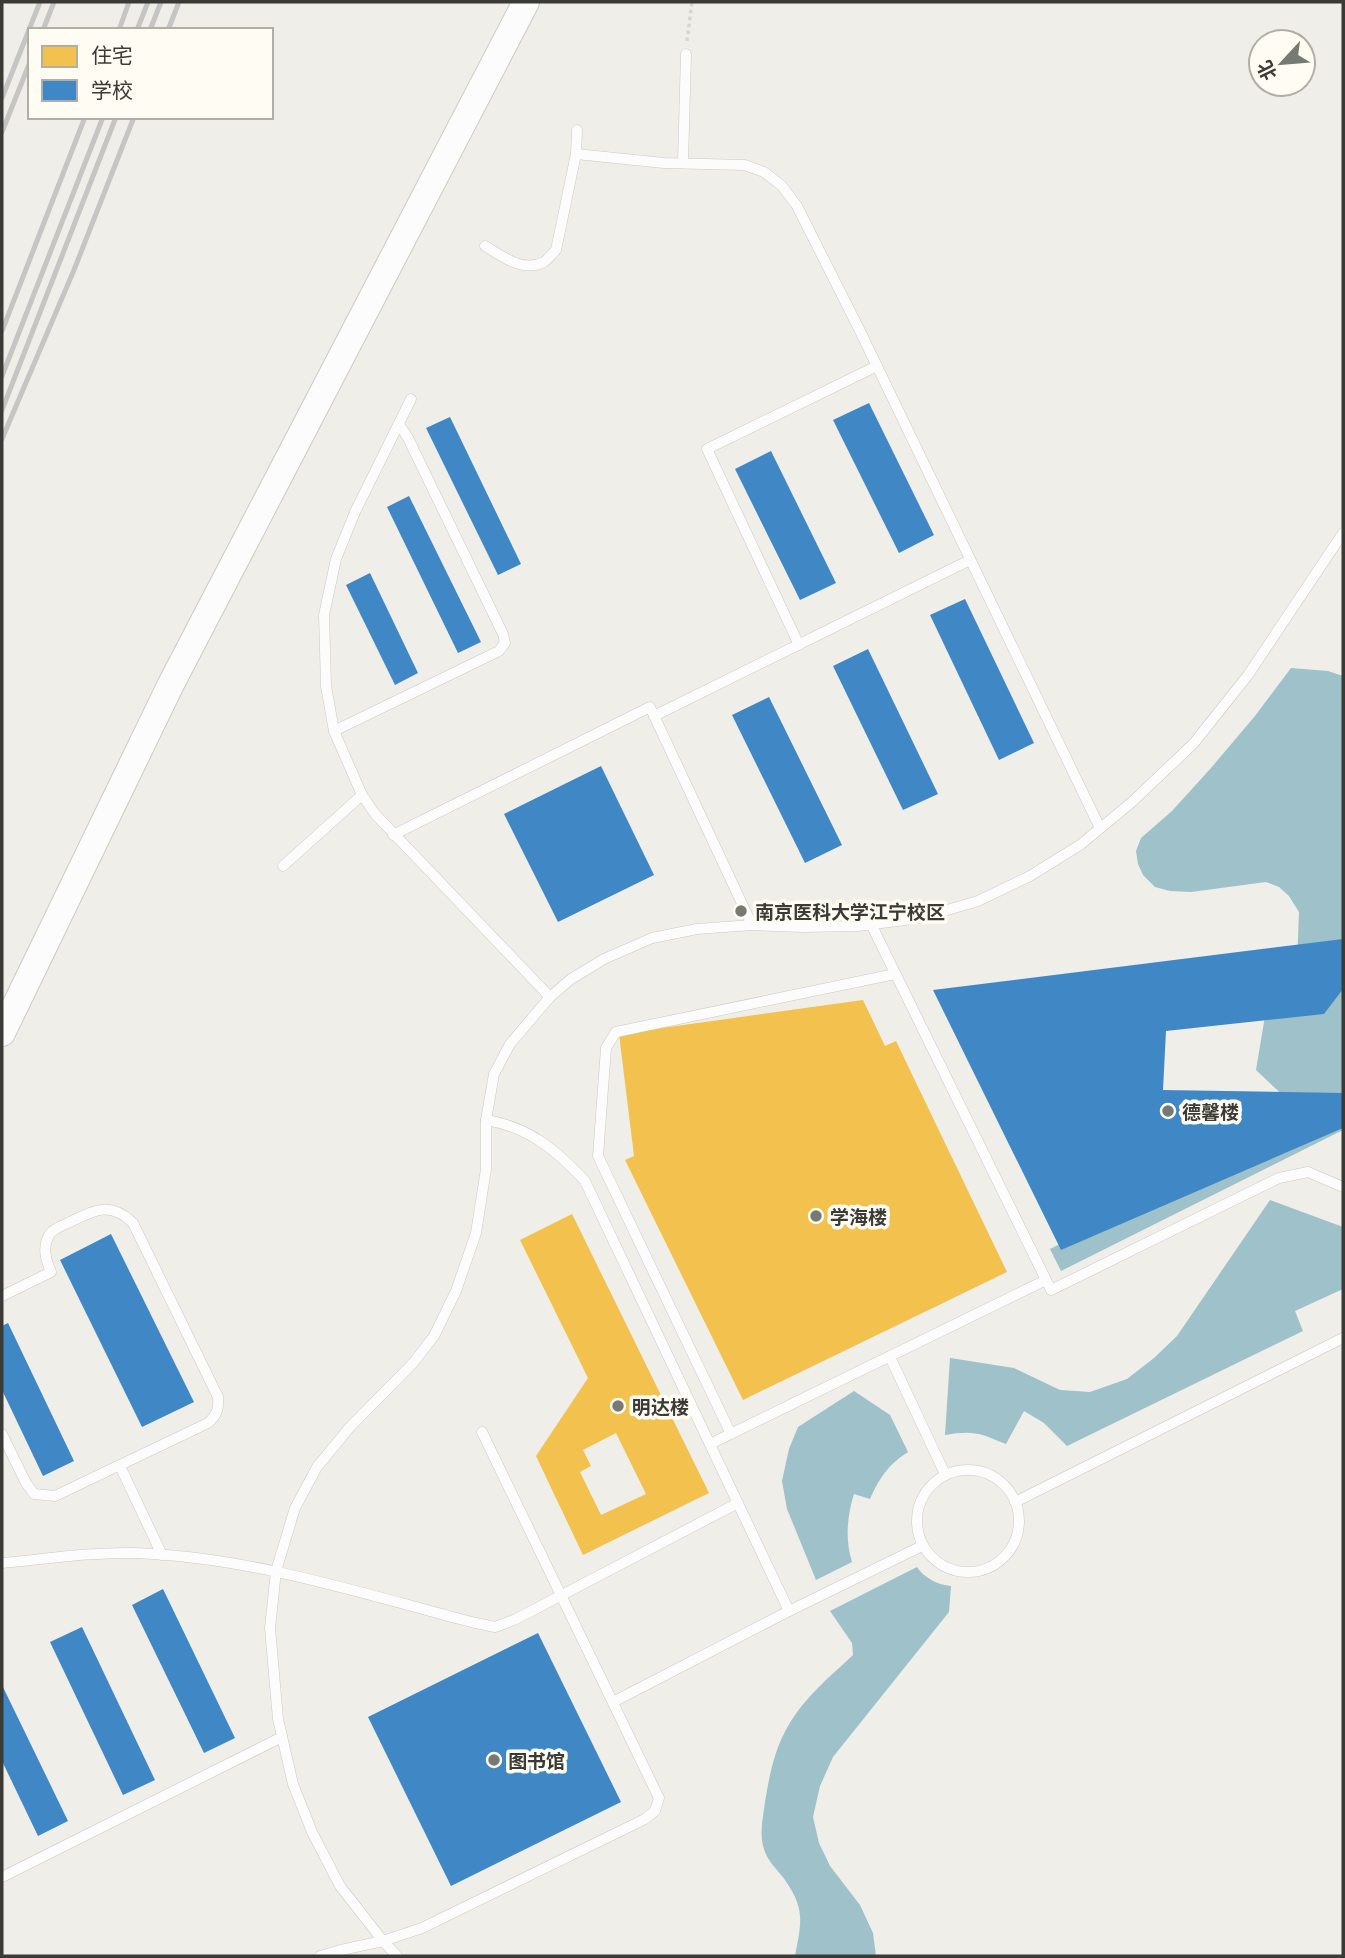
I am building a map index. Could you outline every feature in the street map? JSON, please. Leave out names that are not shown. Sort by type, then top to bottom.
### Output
[{"type":"street","points":[[2,1033],[171,684],[526,2]]},
{"type":"lane","points":[[683,163],[686,54]]},
{"type":"lane","points":[[485,246],[512,263],[532,265],[545,261],[556,250],[576,154],[577,130]]},
{"type":"lane","points":[[576,154],[745,165],[764,172],[782,186],[797,206],[877,366],[1100,828]]},
{"type":"lane","points":[[799,645],[707,449],[877,366]]},
{"type":"lane","points":[[411,399],[355,512],[336,559],[324,615],[326,686],[334,731],[362,795],[375,814],[550,997]]},
{"type":"lane","points":[[334,731],[499,651],[505,643],[408,438],[399,425]]},
{"type":"lane","points":[[397,1956],[340,1886],[312,1832],[293,1784],[278,1719],[270,1628],[276,1571],[295,1508],[317,1467],[350,1427],[414,1362],[434,1336],[456,1291],[476,1233],[486,1169],[486,1120],[494,1074],[510,1044],[550,997],[571,979],[604,959],[652,938],[697,929],[752,925],[871,925],[920,918],[978,901],[1030,876],[1080,845],[1132,802],[1194,743],[1248,674],[1343,533]]},
{"type":"lane","points":[[654,716],[970,560]]},
{"type":"lane","points":[[393,835],[650,707],[752,925]]},
{"type":"lane","points":[[283,866],[362,795]]},
{"type":"lane","points":[[871,925],[1051,1290],[1279,1178],[1308,1172],[1343,1186]]},
{"type":"lane","points":[[731,1434],[598,1156],[606,1048],[616,1032],[895,974]]},
{"type":"lane","points":[[486,1120],[505,1124],[537,1139],[562,1157],[585,1181],[789,1611]]},
{"type":"lane","points":[[2,1296],[51,1272],[44,1253],[49,1235],[55,1229],[97,1209],[116,1211],[126,1216],[133,1223],[218,1397],[219,1409],[208,1423],[55,1496],[34,1493],[26,1483],[2,1434]]},
{"type":"lane","points":[[710,1444],[1046,1280]]},
{"type":"lane","points":[[1015,1502],[1343,1338]]},
{"type":"lane","points":[[890,1357],[945,1474]]},
{"type":"lane","points":[[320,1956],[383,1941],[422,1928],[645,1819],[655,1811],[659,1798],[482,1432]]},
{"type":"lane","points":[[120,1466],[163,1555]]},
{"type":"lane","points":[[966,1469],[987,1473],[1005,1486],[1015,1502],[1019,1525],[1013,1546],[999,1563],[980,1572],[958,1572],[938,1564],[922,1546],[916,1528],[918,1506],[928,1487],[945,1474],[966,1469]]},
{"type":"lane","points":[[2,1563],[82,1555],[163,1555],[276,1571],[495,1627],[516,1619],[738,1503]]},
{"type":"lane","points":[[613,1702],[922,1546]]},
{"type":"lane","points":[[2,1877],[282,1737]]},
{"type":"path","points":[[686,54],[692,2]]},
{"type":"water","points":[[1291,668],[1328,671],[1343,676],[1343,1130],[1061,1271],[1050,1249],[1308,1119],[1256,1070],[1268,998],[1296,991],[1299,912],[1289,896],[1279,887],[1266,882],[1191,892],[1155,887],[1143,875],[1136,851],[1141,838],[1172,811],[1211,768]]},
{"type":"water","points":[[1270,1200],[1343,1227],[1343,1289],[1295,1311],[1303,1331],[1067,1446],[1044,1423],[1024,1411],[1006,1444],[976,1434],[945,1435],[950,1358],[1014,1368],[1060,1390],[1090,1392],[1127,1379],[1177,1336]]},
{"type":"water","points":[[854,1391],[890,1415],[908,1452],[885,1472],[870,1499],[854,1494],[848,1528],[852,1562],[816,1580],[787,1509],[782,1481],[789,1449],[798,1427]]},
{"type":"water","points":[[917,1567],[932,1580],[951,1586],[949,1612],[833,1757],[820,1786],[813,1817],[819,1843],[830,1866],[860,1905],[873,1933],[876,1956],[795,1956],[800,1925],[799,1909],[792,1891],[768,1858],[762,1838],[765,1802],[776,1754],[788,1727],[806,1701],[853,1655],[852,1643],[830,1611]]},
{"type":"building: 住宅","name":"学海楼","points":[[863,1000],[885,1046],[896,1041],[1007,1272],[743,1400],[625,1160],[634,1156],[619,1034]]},
{"type":"building: 住宅","name":"明达楼","points":[[572,1214],[709,1493],[583,1555],[536,1456],[588,1378],[520,1240]],"holes":[[[616,1433],[646,1494],[601,1515],[580,1472],[591,1466],[583,1450]]]},
{"type":"building: 学校","points":[[869,403],[934,535],[899,553],[833,420]]},
{"type":"building: 学校","points":[[450,417],[521,564],[498,575],[426,428]]},
{"type":"building: 学校","points":[[771,451],[836,583],[800,600],[735,469]]},
{"type":"building: 学校","points":[[409,496],[481,642],[458,653],[387,507]]},
{"type":"building: 学校","points":[[370,573],[418,673],[395,685],[346,585]]},
{"type":"building: 学校","points":[[965,599],[1034,743],[999,760],[930,615]]},
{"type":"building: 学校","points":[[868,649],[938,794],[903,810],[833,666]]},
{"type":"building: 学校","points":[[769,697],[842,845],[805,863],[732,715]]},
{"type":"building: 学校","points":[[601,766],[654,875],[558,922],[504,814]]},
{"type":"building: 学校","name":"德馨楼","points":[[1343,939],[1343,989],[1324,1014],[1166,1031],[1163,1090],[1343,1093],[1343,1128],[1061,1250],[933,990]]},
{"type":"building: 学校","points":[[111,1234],[194,1402],[142,1427],[60,1260]]},
{"type":"building: 学校","points":[[8,1323],[74,1461],[43,1476],[2,1390],[2,1326]]},
{"type":"building: 学校","points":[[163,1589],[235,1738],[204,1753],[132,1605]]},
{"type":"building: 学校","points":[[82,1627],[155,1780],[123,1795],[50,1642]]},
{"type":"building: 学校","name":"图书馆","points":[[538,1633],[621,1802],[451,1886],[368,1717]]},
{"type":"building: 学校","points":[[2,1685],[68,1821],[38,1836],[2,1761]]},
{"type":"railway","points":[[30,28],[40,2]]},
{"type":"railway","points":[[44,28],[54,2]]},
{"type":"railway","points":[[120,28],[129,2]]},
{"type":"railway","points":[[138,28],[148,2]]},
{"type":"railway","points":[[151,28],[161,2]]},
{"type":"railway","points":[[169,28],[179,2]]},
{"type":"railway","points":[[2,98],[28,32]]},
{"type":"railway","points":[[2,132],[28,67]]},
{"type":"railway","points":[[2,331],[84,119]]},
{"type":"railway","points":[[2,376],[102,119]]},
{"type":"railway","points":[[2,410],[115,119]]},
{"type":"railway","points":[[2,439],[74,270],[133,119]]},
{"type":"place","name":"南京医科大学江宁校区","points":[[741,911]]},
{"type":"place","name":"德馨楼","points":[[1168,1111]]},
{"type":"place","name":"学海楼","points":[[816,1216]]},
{"type":"place","name":"明达楼","points":[[618,1406]]},
{"type":"place","name":"图书馆","points":[[494,1760]]}]
